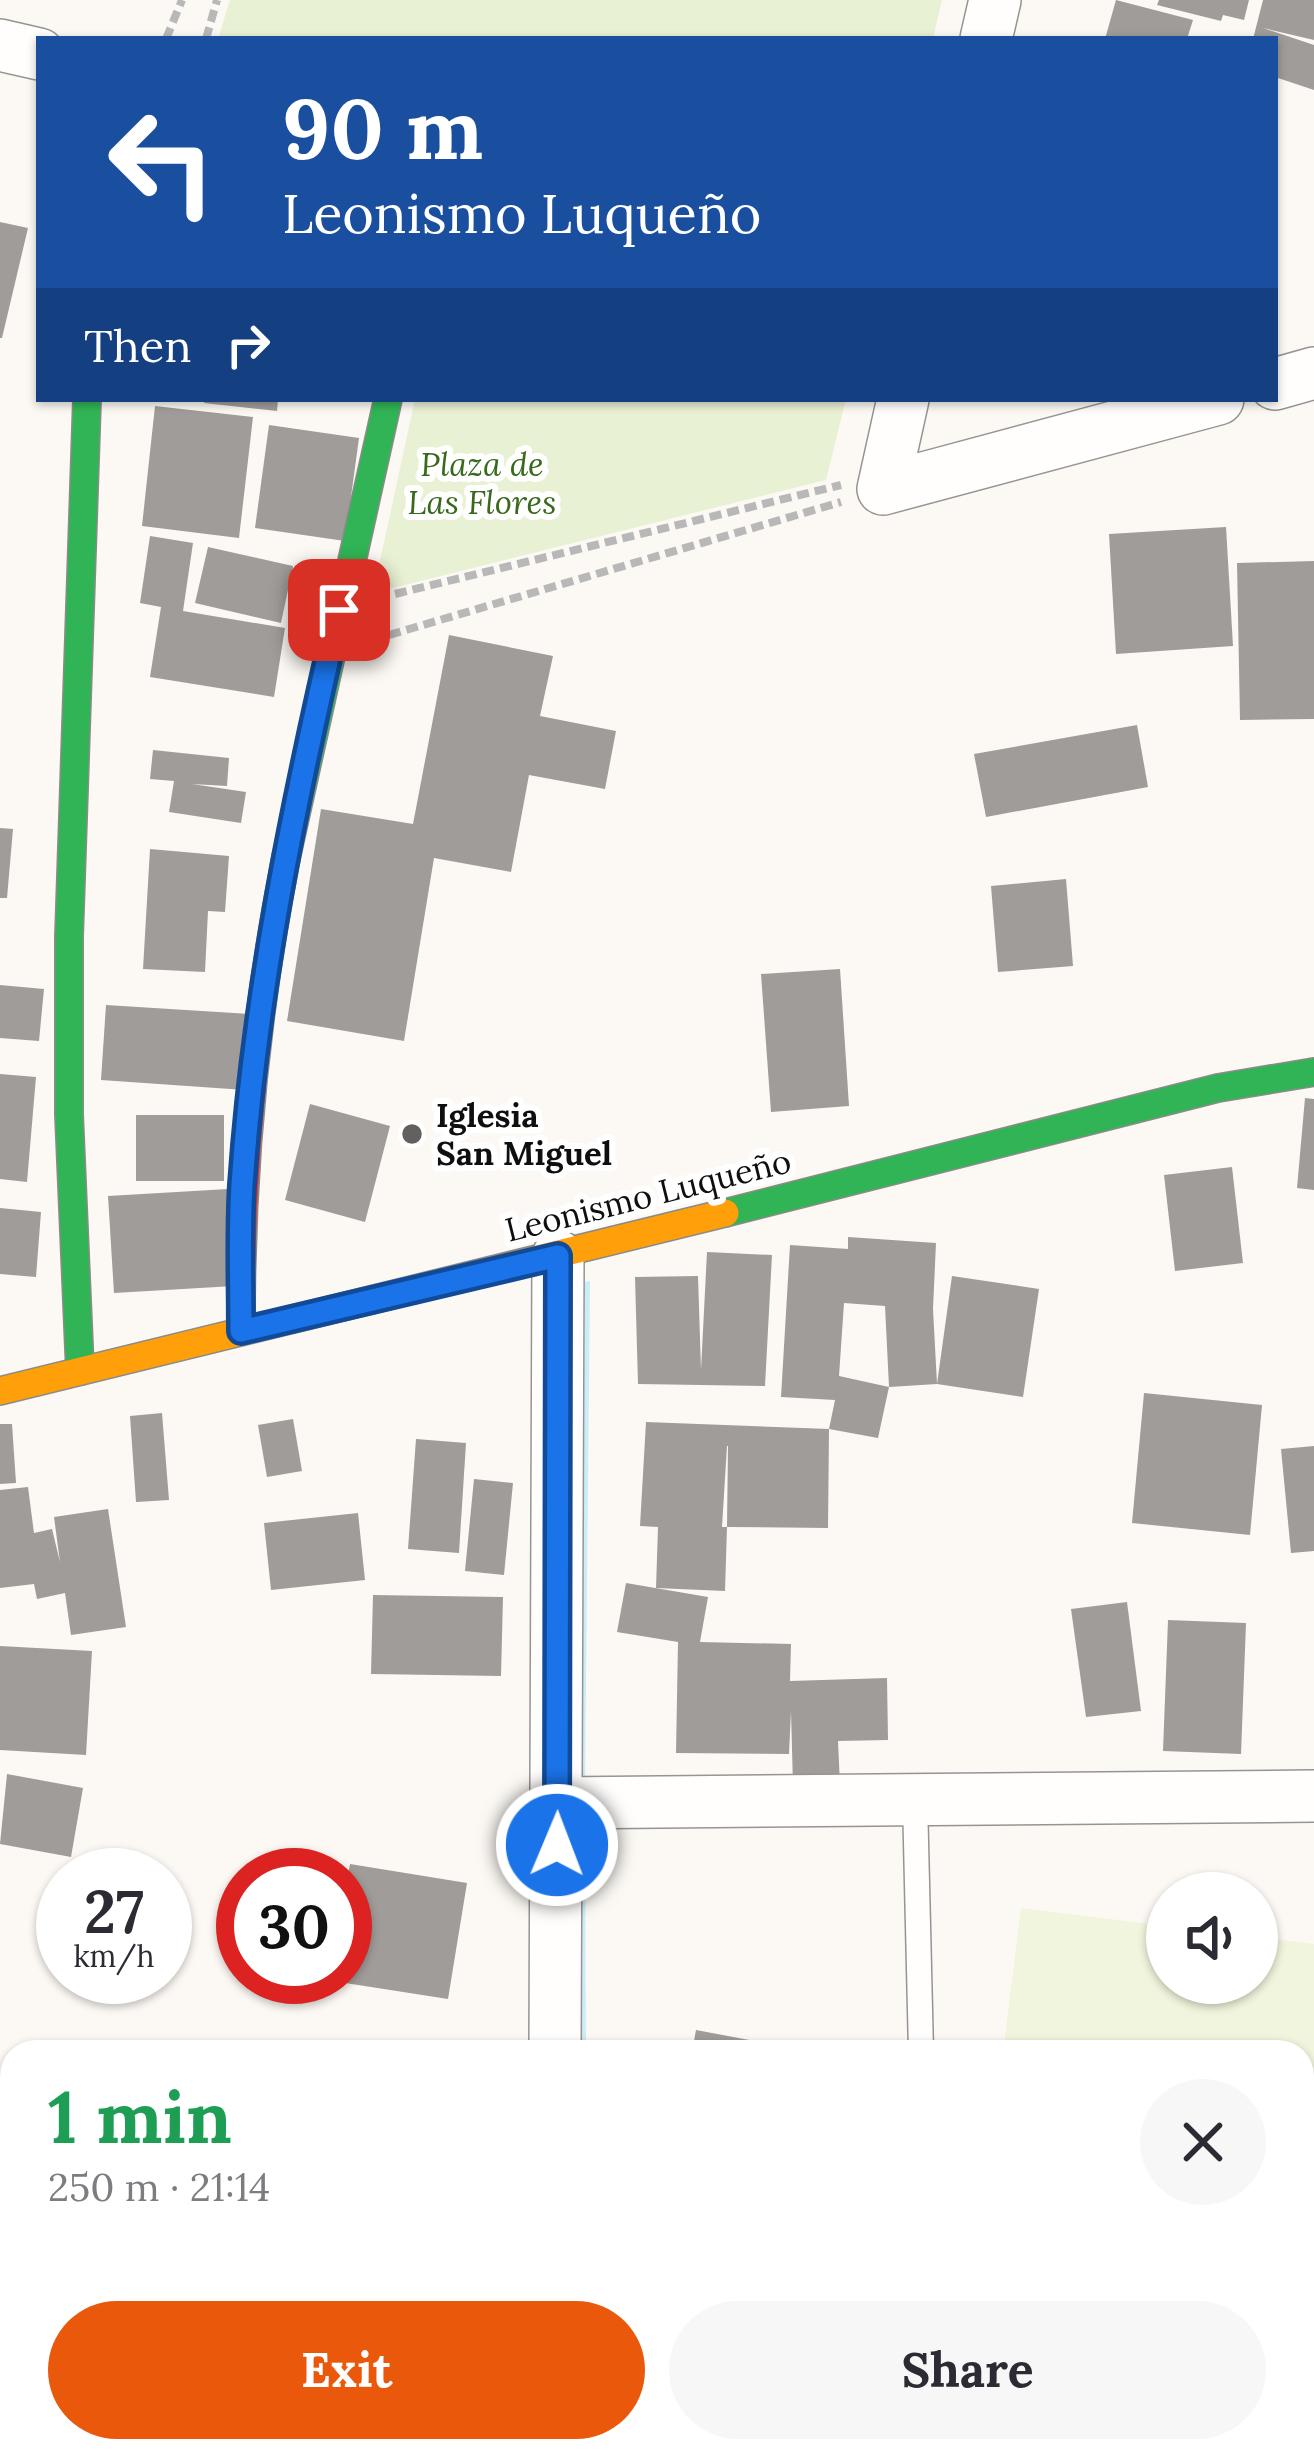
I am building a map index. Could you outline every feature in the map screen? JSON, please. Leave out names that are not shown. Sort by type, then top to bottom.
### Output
[{"type":"street","points":[[987,36],[994,0]]},
{"type":"street","points":[[0,45],[36,53]]},
{"type":"street","points":[[1278,383],[1314,373]]},
{"type":"street","points":[[80,1371],[69,1114],[69,937],[87,402]]},
{"type":"street","points":[[241,1331],[242,1186],[262,1008],[287,851],[387,402]]},
{"type":"street","points":[[864,487],[903,402]]},
{"type":"street","points":[[864,487],[1206,402]]},
{"type":"street","name":"Leonismo Luqueño","points":[[0,1391],[558,1256],[1218,1088],[1314,1072]]},
{"type":"street","points":[[555,2040],[558,1256]]},
{"type":"street","points":[[558,1803],[1314,1796]]},
{"type":"lane","points":[[915,1800],[922,2040]]},
{"type":"path","points":[[167,36],[182,0]]},
{"type":"path","points":[[207,36],[218,0]]},
{"type":"path","points":[[329,653],[864,487]]},
{"type":"path","points":[[387,596],[864,487]]},
{"type":"green space","points":[[230,0],[942,0],[934,36],[219,36]]},
{"type":"green space","name":"Plaza de Las Flores","points":[[414,402],[845,402],[826,480],[373,593]]},
{"type":"green space","points":[[1021,1908],[1146,1923],[1146,2004],[1278,2004],[1278,1940],[1314,1944],[1314,2040],[1004,2040]]},
{"type":"water","points":[[590,1281],[585,1785],[580,1785],[585,1282]]},
{"type":"water","points":[[579,1850],[585,1850],[586,2040],[581,2040]]},
{"type":"building","points":[[1116,0],[1193,20],[1188,36],[1106,36]]},
{"type":"building","points":[[1159,0],[1249,0],[1244,20],[1223,15],[1221,21],[1157,5]]},
{"type":"building","points":[[1263,0],[1314,0],[1314,40],[1263,28],[1314,45],[1314,90],[1278,78],[1278,36],[1254,36]]},
{"type":"building","points":[[0,222],[28,228],[2,338],[0,338]]},
{"type":"building","points":[[204,402],[278,402],[277,411]]},
{"type":"building","points":[[155,406],[253,417],[239,538],[142,526]]},
{"type":"building","points":[[269,425],[359,438],[345,541],[255,528]]},
{"type":"building","points":[[1226,527],[1233,646],[1116,654],[1109,534]]},
{"type":"building","points":[[150,536],[193,543],[183,611],[285,628],[274,697],[150,677],[161,607],[140,603]]},
{"type":"building","points":[[208,547],[293,566],[281,623],[195,603]]},
{"type":"building","points":[[1314,561],[1314,719],[1240,720],[1237,563]]},
{"type":"building","points":[[449,635],[553,656],[540,716],[616,731],[605,789],[529,775],[511,872],[434,858],[404,1041],[287,1021],[321,809],[413,824]]},
{"type":"building","points":[[1137,725],[1148,787],[986,817],[974,754]]},
{"type":"building","points":[[153,750],[229,758],[227,786],[192,784],[246,792],[241,823],[169,812],[174,781],[150,779]]},
{"type":"building","points":[[0,828],[13,829],[7,898],[0,898]]},
{"type":"building","points":[[150,849],[229,856],[225,912],[208,911],[205,972],[143,969]]},
{"type":"building","points":[[1066,879],[1073,966],[998,972],[991,886]]},
{"type":"building","points":[[840,969],[849,1106],[771,1112],[761,974]]},
{"type":"building","points":[[0,985],[44,989],[39,1041],[0,1038]]},
{"type":"building","points":[[106,1005],[250,1014],[245,1090],[101,1080]]},
{"type":"building","points":[[0,1074],[36,1077],[27,1182],[0,1179]]},
{"type":"building","points":[[1305,1098],[1314,1099],[1314,1190],[1297,1188]]},
{"type":"building","points":[[310,1104],[390,1126],[365,1222],[285,1200]]},
{"type":"building","points":[[136,1115],[224,1115],[224,1181],[136,1181]]},
{"type":"building","points":[[1232,1167],[1243,1263],[1175,1271],[1164,1175]]},
{"type":"building","points":[[228,1189],[234,1286],[114,1293],[108,1196]]},
{"type":"building","points":[[0,1208],[41,1212],[36,1277],[0,1274]]},
{"type":"building","points":[[848,1237],[936,1243],[937,1384],[889,1387],[878,1438],[829,1429],[835,1400],[781,1397],[790,1245],[848,1249]],"holes":[[[844,1303],[885,1306],[889,1387],[839,1376]]]},
{"type":"building","points":[[707,1252],[772,1255],[765,1386],[638,1384],[635,1277],[698,1276],[701,1370]]},
{"type":"building","points":[[952,1276],[1039,1289],[1023,1397],[937,1384]]},
{"type":"building","points":[[1144,1393],[1262,1405],[1250,1535],[1132,1523]]},
{"type":"building","points":[[162,1413],[169,1500],[136,1502],[130,1416]]},
{"type":"building","points":[[293,1419],[302,1471],[267,1477],[258,1425]]},
{"type":"building","points":[[646,1422],[829,1429],[828,1528],[727,1527],[725,1591],[656,1588],[658,1527],[640,1526]],"holes":[[[727,1446],[728,1446],[727,1527],[722,1527]]]},
{"type":"building","points":[[0,1424],[12,1424],[16,1483],[0,1484]]},
{"type":"building","points":[[416,1439],[466,1443],[459,1553],[408,1549]]},
{"type":"building","points":[[1314,1446],[1314,1551],[1291,1553],[1281,1449]]},
{"type":"building","points":[[474,1479],[513,1483],[504,1575],[465,1571]]},
{"type":"building","points":[[28,1487],[34,1533],[52,1529],[60,1562],[54,1517],[108,1509],[126,1627],[71,1635],[65,1593],[37,1599],[34,1584],[0,1588],[0,1490]]},
{"type":"building","points":[[358,1513],[365,1580],[271,1590],[264,1523]]},
{"type":"building","points":[[626,1583],[708,1597],[700,1642],[791,1644],[790,1681],[887,1678],[888,1740],[838,1741],[840,1785],[793,1786],[791,1711],[789,1754],[676,1753],[678,1642],[617,1632]]},
{"type":"building","points":[[373,1595],[503,1597],[501,1676],[371,1674]]},
{"type":"building","points":[[1127,1602],[1141,1711],[1086,1717],[1071,1609]]},
{"type":"building","points":[[1168,1620],[1246,1623],[1241,1754],[1163,1751]]},
{"type":"building","points":[[0,1646],[92,1651],[86,1755],[0,1750]]},
{"type":"building","points":[[7,1774],[83,1788],[73,1848],[36,1851],[0,1844]]},
{"type":"building","points":[[372,1868],[467,1883],[448,1999],[372,1987]]},
{"type":"building","points":[[696,2030],[750,2040],[694,2040]]},
{"type":"traffic: fast","points":[[80,1371],[69,1114],[69,937],[87,402]]},
{"type":"traffic: fast","points":[[286,858],[387,402]]},
{"type":"traffic: fast","points":[[725,1213],[1218,1088],[1314,1072]]},
{"type":"traffic: slow","points":[[0,1391],[725,1213]]},
{"type":"traffic: jam","points":[[241,1331],[252,1093],[286,858]]},
{"type":"place","name":"Iglesia San Miguel","points":[[412,1134]]},
{"type":"route","points":[[339,610],[287,851],[262,1008],[242,1186],[241,1331],[558,1256],[557,1845]]}]
